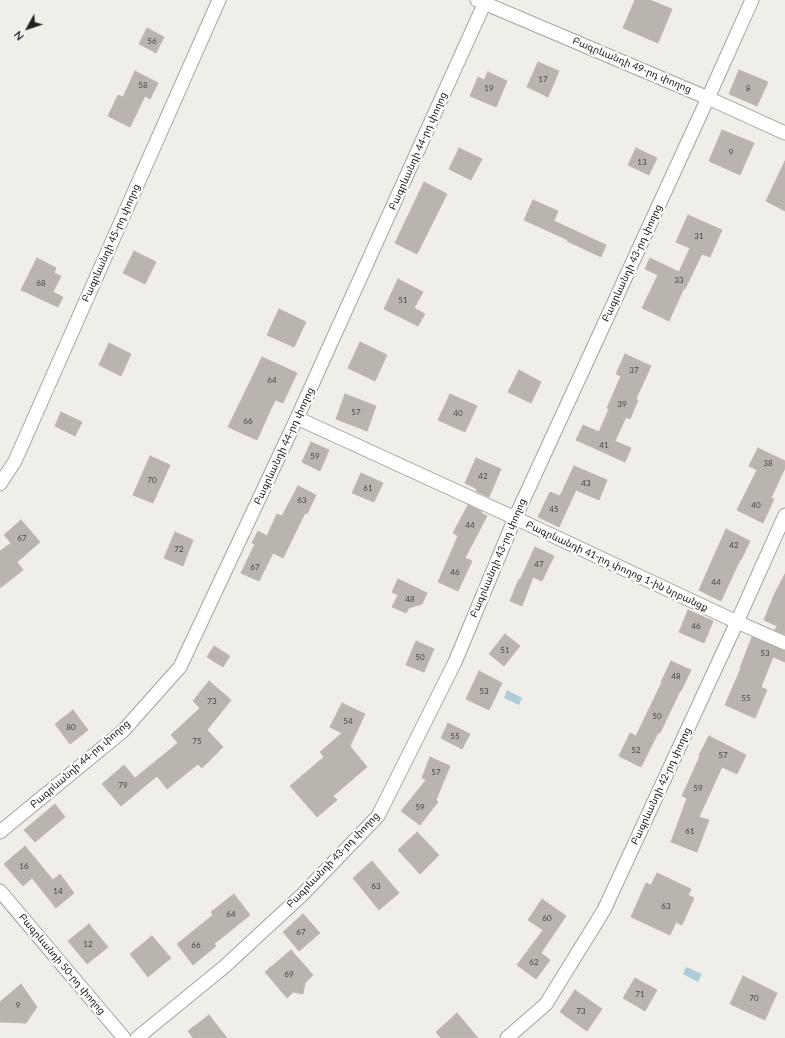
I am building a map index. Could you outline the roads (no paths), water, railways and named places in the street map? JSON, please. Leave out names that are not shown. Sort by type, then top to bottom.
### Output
[{"type":"street","name":"Բագրևանդի 45-րդ փողոց","points":[[0,484],[15,461],[219,0]]},
{"type":"street","name":"Բագրևանդի 43-րդ փողոց","points":[[137,1038],[224,967],[302,895],[378,816],[455,662],[515,518],[752,0]]},
{"type":"street","name":"Բագրևանդի 49-րդ փողոց","points":[[482,1],[708,98],[785,133]]},
{"type":"street","name":"Բագրևանդի 44-րդ փողոց","points":[[0,832],[122,731],[180,667],[297,418],[482,1]]},
{"type":"street","name":"Բագրևանդի 41-րդ փողոց 1-ին նրբանցք","points":[[297,418],[785,643]]},
{"type":"street","name":"Բագրևանդի 42-րդ փողոց","points":[[507,1038],[546,1004],[604,910],[785,515]]},
{"type":"street","name":"Բագրևանդի 50-րդ փողոց","points":[[0,891],[124,1038]]},
{"type":"water","points":[[507,690],[522,698],[519,705],[504,698]]},
{"type":"water","points":[[686,967],[702,974],[698,982],[683,974]]}]
